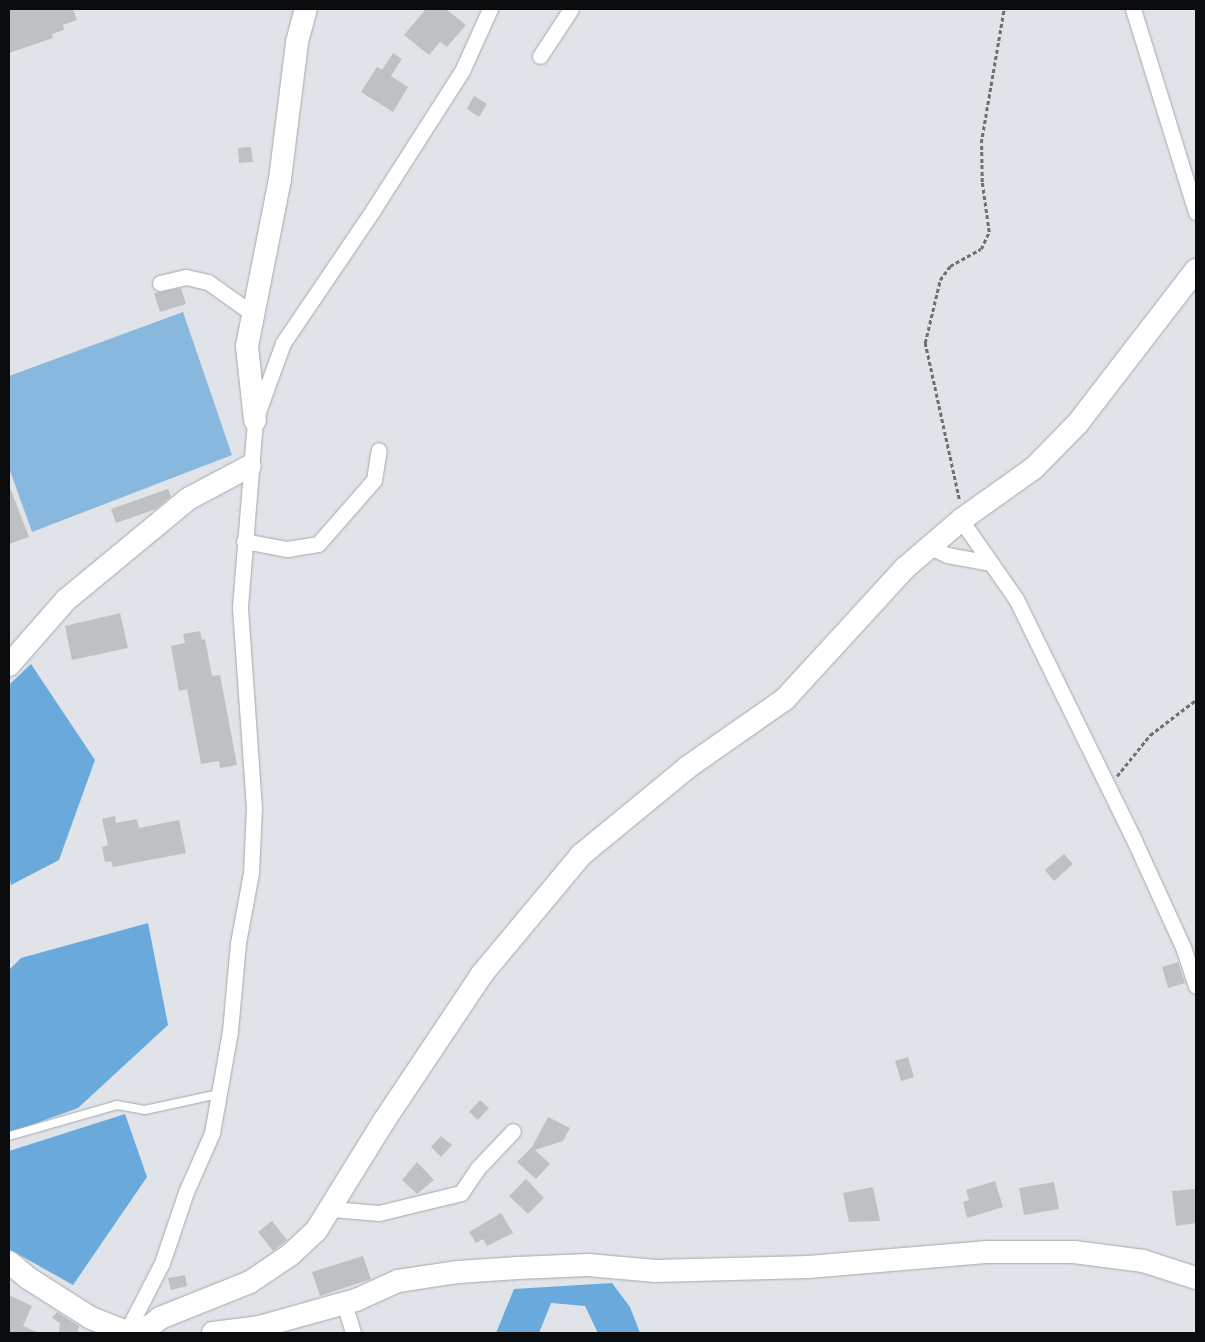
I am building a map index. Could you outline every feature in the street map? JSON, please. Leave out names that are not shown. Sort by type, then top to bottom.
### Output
[{"type":"street","points":[[132,1333],[162,1263],[186,1192],[212,1133],[230,1032],[238,943],[251,873],[254,818],[240,607],[255,420],[247,346],[280,179],[297,42],[306,9]]},
{"type":"street","points":[[255,420],[283,343],[373,210],[462,71],[490,9]]},
{"type":"street","points":[[540,56],[571,9]]},
{"type":"street","points":[[1133,9],[1196,212]]},
{"type":"street","points":[[9,1262],[28,1278],[91,1318],[132,1333],[160,1318],[225,1293],[270,1270],[316,1231],[332,1209],[384,1121],[482,974],[581,855],[688,767],[784,699],[881,590],[961,520],[1034,468],[1078,423],[1196,270]]},
{"type":"street","points":[[160,283],[186,276],[208,282],[253,314]]},
{"type":"street","points":[[244,541],[286,549],[318,544],[374,480],[379,450]]},
{"type":"street","points":[[9,665],[66,600],[188,499],[250,466]]},
{"type":"street","points":[[961,520],[1016,599],[1109,787],[1183,947],[1196,986]]},
{"type":"street","points":[[930,547],[947,555],[991,563]]},
{"type":"street","points":[[332,1209],[378,1214],[461,1193],[476,1169],[513,1131]]},
{"type":"street","points":[[213,1333],[258,1327],[344,1303],[398,1281],[458,1272],[588,1265],[656,1271],[808,1268],[985,1252],[1074,1252],[1143,1261],[1196,1278]]},
{"type":"street","points":[[344,1303],[353,1333]]},
{"type":"lane","points":[[9,1136],[117,1105],[145,1110],[219,1094]]},
{"type":"path","points":[[961,520],[952,458],[936,406],[925,343],[940,280],[950,266],[981,249],[989,232],[982,182],[981,143],[1004,9]]},
{"type":"path","points":[[1109,787],[1150,735],[1196,700]]},
{"type":"shaded area","points":[[183,312],[232,455],[32,532],[9,468],[9,376]]},
{"type":"shaded area","points":[[31,664],[95,760],[59,860],[11,885],[9,875],[9,685]]},
{"type":"shaded area","points":[[148,923],[168,1025],[78,1108],[9,1133],[9,970],[21,958]]},
{"type":"shaded area","points":[[125,1114],[147,1177],[73,1285],[9,1249],[9,1151]]},
{"type":"shaded area","points":[[612,1283],[630,1307],[640,1333],[598,1333],[585,1306],[551,1303],[539,1333],[496,1333],[514,1289]]},
{"type":"building","points":[[9,9],[73,9],[77,20],[63,25],[64,30],[52,34],[53,38],[9,53]]},
{"type":"building","points":[[426,9],[446,9],[466,25],[447,47],[440,42],[429,55],[404,35]]},
{"type":"building","points":[[393,53],[402,59],[391,76],[408,87],[393,112],[361,92],[377,67],[382,70]]},
{"type":"building","points":[[474,96],[487,104],[479,117],[467,109]]},
{"type":"building","points":[[251,147],[253,162],[239,163],[238,148]]},
{"type":"building","points":[[181,288],[186,304],[160,312],[154,293]]},
{"type":"building","points":[[9,485],[29,537],[9,544]]},
{"type":"building","points":[[168,489],[171,496],[156,509],[116,523],[111,509]]},
{"type":"building","points":[[120,613],[128,648],[72,660],[65,626]]},
{"type":"building","points":[[200,631],[202,640],[205,639],[212,676],[220,675],[237,765],[220,768],[219,761],[201,764],[187,689],[179,691],[171,646],[185,643],[183,634]]},
{"type":"building","points":[[115,816],[116,823],[137,819],[139,828],[179,820],[186,853],[113,867],[111,861],[105,862],[102,847],[108,845],[102,819]]},
{"type":"building","points":[[1064,854],[1073,864],[1054,881],[1045,870]]},
{"type":"building","points":[[1178,962],[1185,983],[1168,988],[1162,967]]},
{"type":"building","points":[[908,1057],[914,1077],[901,1081],[895,1061]]},
{"type":"building","points":[[480,1100],[489,1108],[478,1120],[469,1112]]},
{"type":"building","points":[[548,1117],[570,1128],[563,1141],[535,1150],[550,1164],[536,1179],[517,1162],[532,1147]]},
{"type":"building","points":[[441,1136],[452,1145],[441,1157],[431,1147]]},
{"type":"building","points":[[417,1162],[434,1180],[417,1194],[402,1180]]},
{"type":"building","points":[[526,1179],[544,1198],[528,1214],[509,1196]]},
{"type":"building","points":[[995,1181],[1003,1207],[967,1218],[963,1202],[969,1200],[966,1190]]},
{"type":"building","points":[[1054,1182],[1059,1209],[1024,1215],[1019,1188]]},
{"type":"building","points":[[873,1187],[880,1221],[849,1222],[843,1193]]},
{"type":"building","points":[[1196,1189],[1196,1223],[1176,1226],[1172,1191]]},
{"type":"building","points":[[501,1213],[513,1233],[487,1246],[483,1239],[476,1243],[469,1232]]},
{"type":"building","points":[[272,1221],[287,1240],[273,1251],[258,1232]]},
{"type":"building","points":[[363,1256],[371,1279],[320,1296],[312,1272]]},
{"type":"building","points":[[185,1275],[187,1286],[171,1290],[168,1278]]},
{"type":"building","points":[[9,1295],[32,1306],[23,1326],[39,1333],[9,1333]]},
{"type":"building","points":[[57,1312],[79,1326],[78,1333],[59,1333],[60,1323],[52,1318]]}]
